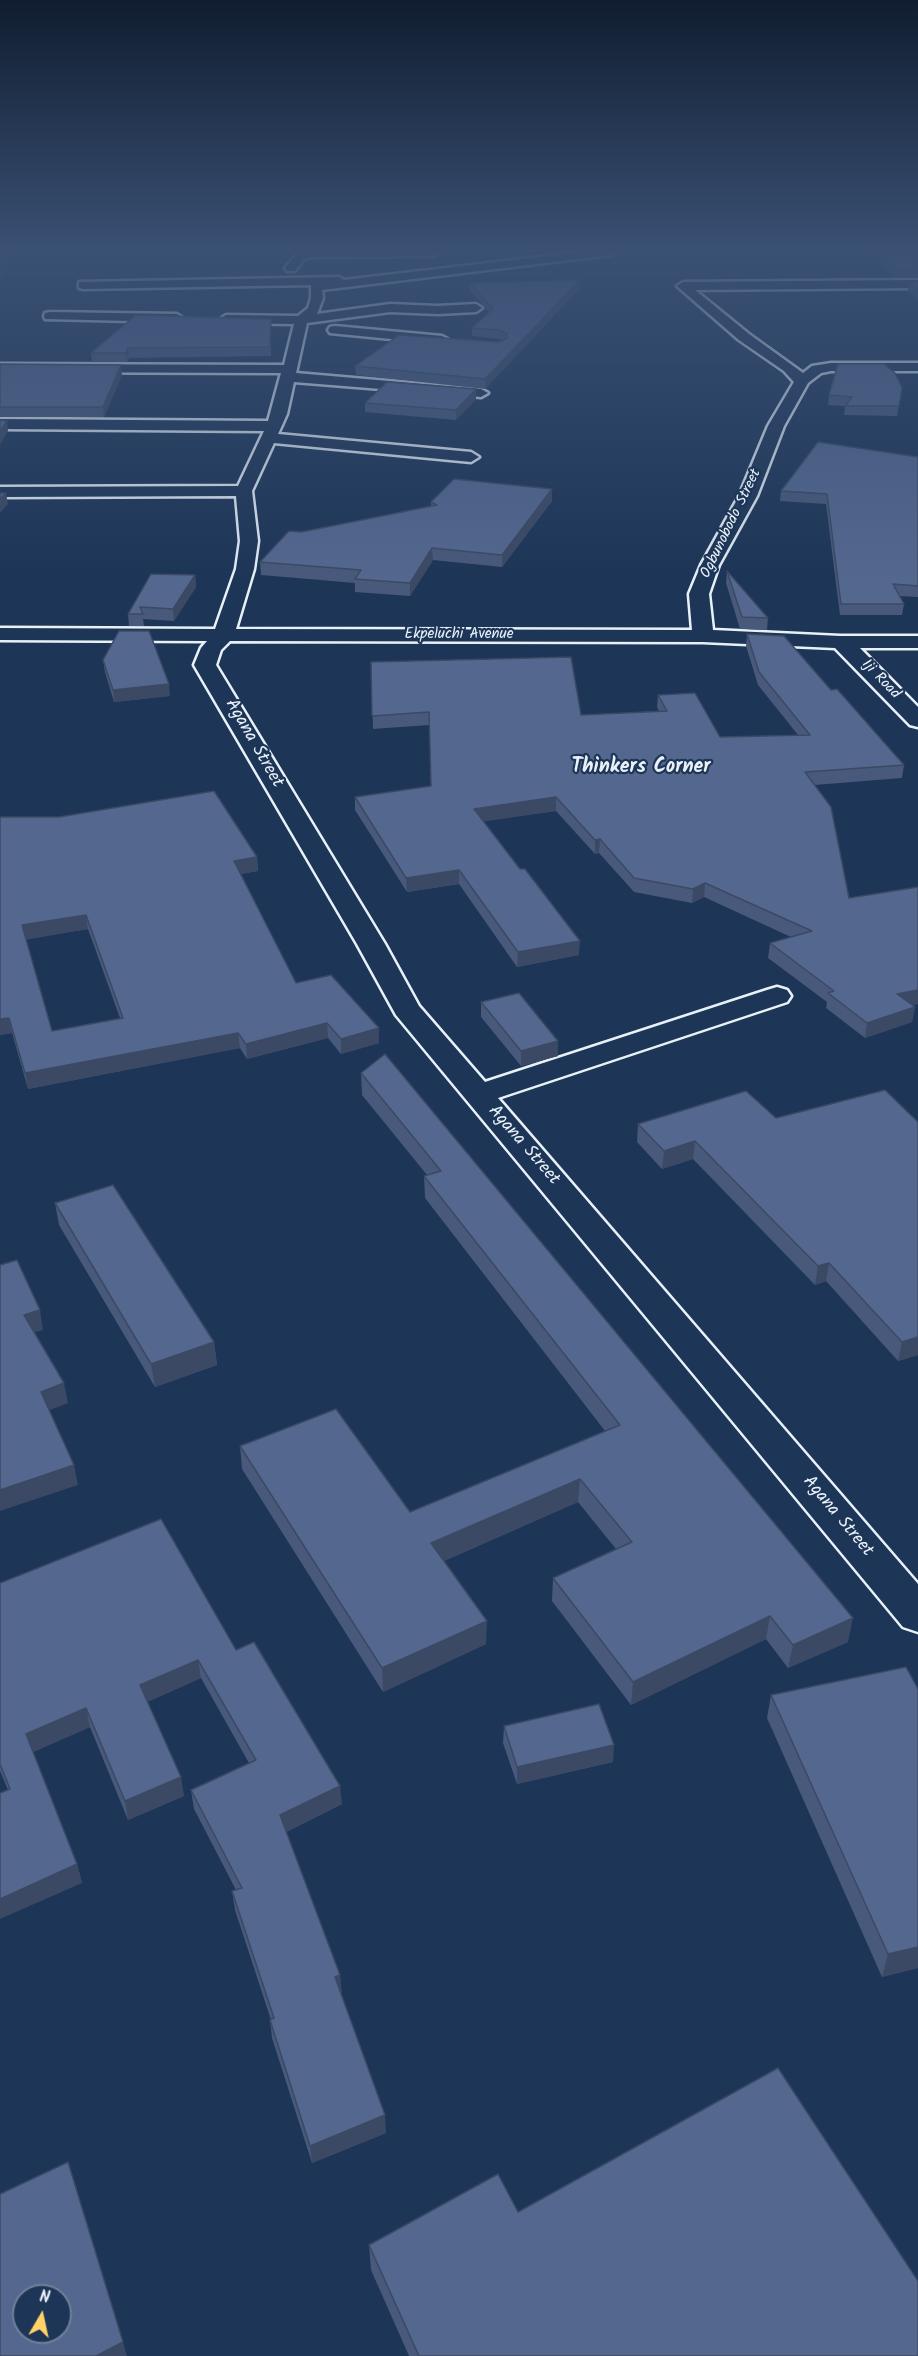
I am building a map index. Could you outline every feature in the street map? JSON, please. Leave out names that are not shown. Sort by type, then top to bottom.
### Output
[{"type":"street","points":[[223,636],[245,569],[249,541],[244,491],[271,432],[291,362]]},
{"type":"street","points":[[780,362],[802,381],[817,369],[831,367],[918,367]]},
{"type":"street","points":[[0,368],[288,373],[481,393]]},
{"type":"street","name":"Ogbunobodo Street","points":[[703,636],[699,594],[710,565],[748,496],[776,426],[802,381]]},
{"type":"street","points":[[0,424],[271,432],[471,457]]},
{"type":"street","points":[[0,492],[244,491]]},
{"type":"street","name":"Ekpeluchi Avenue","points":[[0,634],[703,636],[840,642],[918,642]]},
{"type":"street","name":"Agana Street","points":[[223,636],[211,648],[205,665],[371,944],[406,1009],[861,1545],[918,1616]]},
{"type":"street","name":"Iji Road","points":[[840,642],[918,720]]},
{"type":"street","points":[[478,1094],[777,996]]},
{"type":"building","points":[[361,362],[501,362],[485,379],[355,366]]},
{"type":"building","points":[[0,364],[121,365],[103,407],[0,407]]},
{"type":"building","points":[[838,364],[884,364],[895,373],[902,388],[899,406],[845,406],[852,397],[829,395]]},
{"type":"building","points":[[387,382],[476,389],[456,410],[365,403]]},
{"type":"building","points":[[0,420],[7,421],[0,431]]},
{"type":"building","points":[[818,442],[918,457],[918,586],[893,584],[904,604],[841,604],[827,494],[781,491]]},
{"type":"building","points":[[454,479],[552,489],[502,555],[432,548],[410,583],[355,579],[361,570],[260,562],[289,531],[301,532],[437,505],[431,502]]},
{"type":"building","points":[[727,571],[768,618],[742,617]]},
{"type":"building","points":[[151,574],[195,575],[173,609],[140,607],[143,614],[128,614]]},
{"type":"building","points":[[119,631],[149,631],[169,684],[113,690],[103,660]]},
{"type":"building","points":[[747,634],[784,636],[831,690],[837,689],[904,765],[805,772],[831,807],[849,898],[918,887],[918,990],[897,994],[915,1007],[867,1023],[828,993],[834,991],[770,943],[812,931],[705,883],[693,889],[634,878],[600,839],[595,840],[556,797],[474,809],[520,869],[525,869],[580,941],[518,952],[459,870],[406,878],[355,797],[431,786],[429,712],[372,716],[371,662],[571,657],[581,715],[667,711],[658,695],[695,693],[720,737],[810,735],[759,672]]},
{"type":"building","points":[[214,791],[257,857],[234,861],[296,983],[331,975],[379,1028],[341,1039],[327,1023],[246,1044],[238,1033],[25,1073],[9,1018],[0,1019],[0,817],[59,817]],"holes":[[[86,915],[123,1018],[52,1031],[22,925]]]},
{"type":"building","points":[[519,993],[558,1041],[521,1051],[481,1002]]},
{"type":"building","points":[[385,1054],[853,1618],[793,1645],[770,1616],[633,1682],[553,1578],[632,1542],[580,1479],[431,1543],[487,1621],[382,1668],[240,1446],[336,1409],[410,1512],[620,1425],[424,1176],[441,1171],[361,1073]]},
{"type":"building","points":[[885,1090],[918,1122],[918,1337],[902,1342],[829,1263],[818,1266],[695,1141],[664,1151],[638,1124],[746,1091],[776,1118]]},
{"type":"building","points":[[113,1185],[214,1342],[151,1364],[55,1203]]},
{"type":"building","points":[[17,1260],[40,1310],[24,1315],[64,1383],[41,1392],[74,1465],[0,1490],[0,1265]]},
{"type":"building","points":[[161,1519],[236,1650],[254,1642],[340,1786],[280,1815],[340,1975],[335,1977],[385,2115],[310,2146],[270,2020],[274,2018],[232,1891],[242,1888],[191,1790],[256,1760],[198,1660],[140,1685],[181,1777],[125,1801],[86,1708],[26,1734],[77,1864],[0,1899],[0,1793],[10,1789],[0,1764],[0,1583]]},
{"type":"building","points":[[906,1667],[918,1689],[918,1947],[888,1954],[771,1695]]},
{"type":"building","points":[[599,1704],[614,1745],[517,1767],[504,1726]]},
{"type":"building","points":[[778,2068],[918,2281],[918,2356],[419,2356],[369,2245],[498,2174],[518,2212]]},
{"type":"building","points":[[68,2162],[123,2342],[96,2356],[0,2356],[0,2194]]},
{"type":"district","name":"Thinkers Corner","points":[[641,769]]}]
